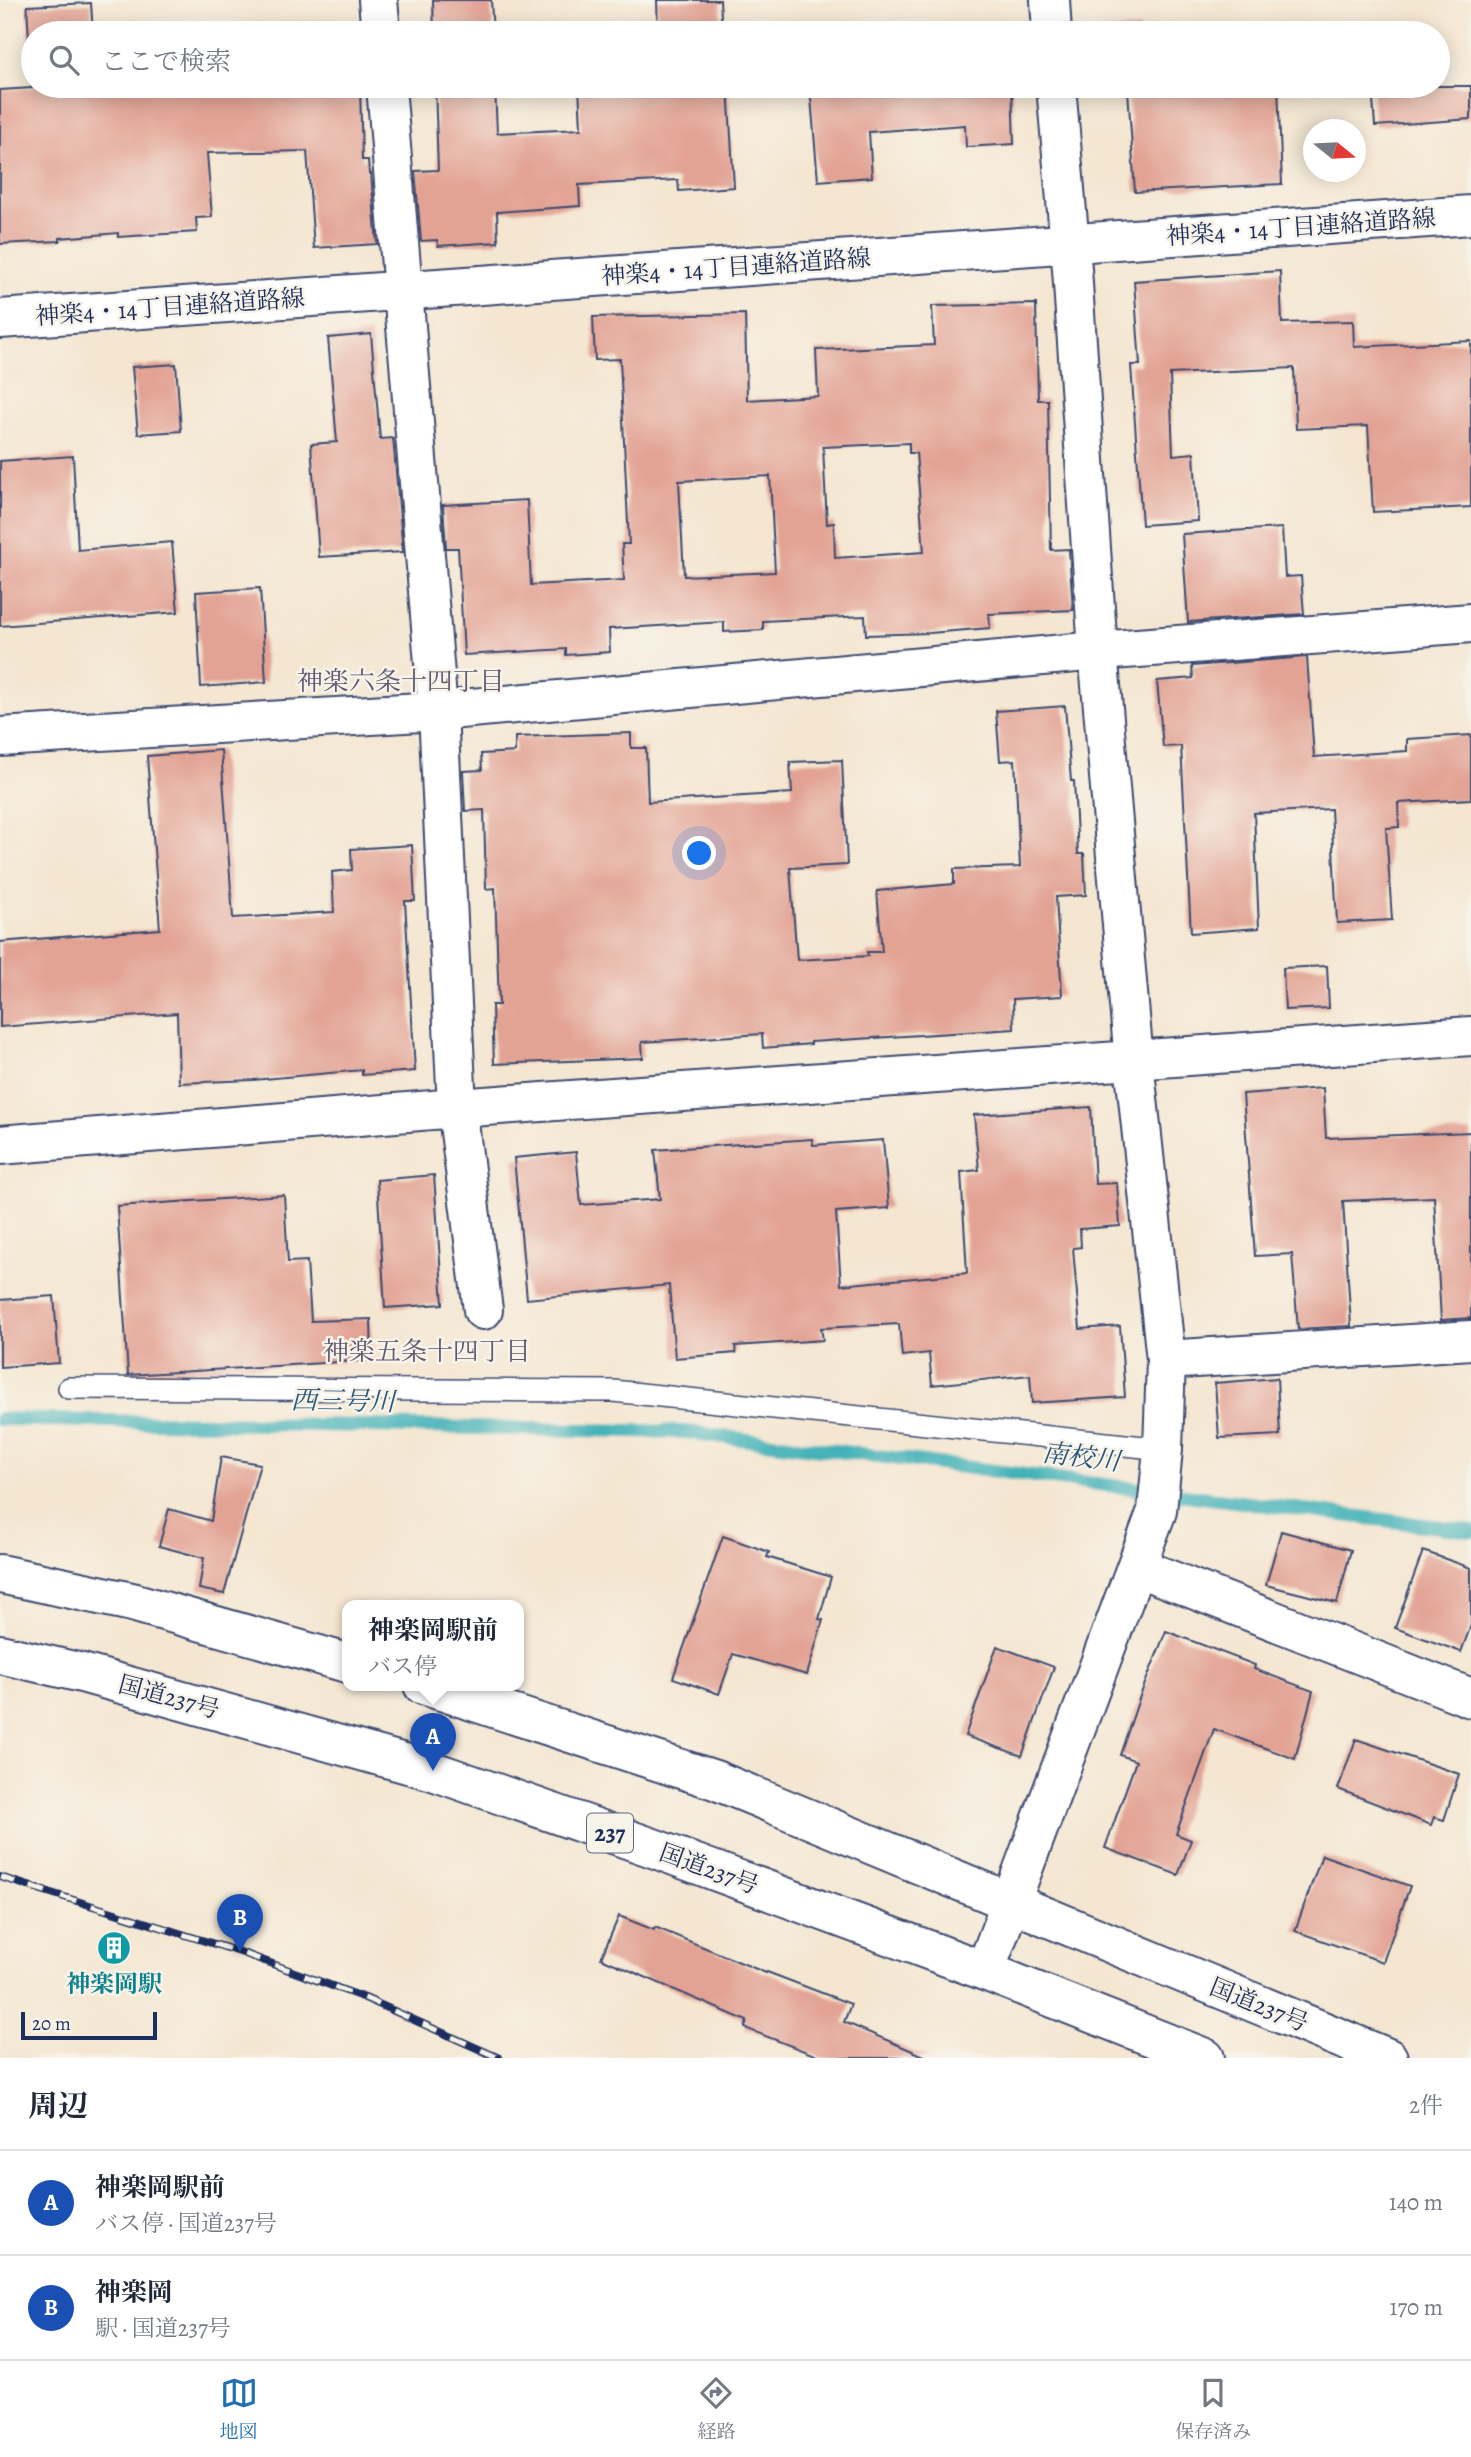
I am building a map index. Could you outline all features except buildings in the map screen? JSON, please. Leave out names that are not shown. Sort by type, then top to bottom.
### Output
[{"type":"main road","points":[[378,0],[380,21]]},
{"type":"main road","points":[[1050,0],[1051,21]]},
{"type":"main road","points":[[387,98],[438,710],[457,1108],[483,1310]]},
{"type":"main road","points":[[985,1971],[1157,1511],[1166,1360],[1135,1061],[1098,651],[1057,98]]},
{"type":"main road","name":"神楽4・14丁目連絡道路線","points":[[0,319],[1471,215]]},
{"type":"main road","points":[[0,737],[438,710],[1098,651],[1471,623]]},
{"type":"main road","points":[[0,1145],[457,1108],[1471,1036]]},
{"type":"main road","points":[[1166,1360],[1471,1340]]},
{"type":"main road","points":[[1137,1567],[1471,1698]]},
{"type":"main road","points":[[0,1574],[132,1602],[342,1662]]},
{"type":"main road","name":"国道237号","points":[[0,1654],[82,1673],[433,1771],[653,1848],[985,1971],[1205,2058]]},
{"type":"main road","name":"国道237号","points":[[441,1691],[715,1780],[1388,2058]]},
{"type":"lane","points":[[69,1388],[612,1391],[1162,1457]]},
{"type":"waterway","name":"南校川","points":[[0,1419],[686,1432],[1471,1531]]},
{"type":"railway","points":[[0,1877],[240,1952],[365,1998],[499,2058]]},
{"type":"place","name":"神楽岡駅前","points":[[433,1771]]},
{"type":"place","name":"神楽岡駅","points":[[114,1948]]},
{"type":"place","name":"神楽岡","points":[[240,1952]]},
{"type":"district","name":"神楽六条十四丁目","points":[[401,681]]},
{"type":"district","name":"神楽五条十四丁目","points":[[427,1351]]},
{"type":"water label","name":"西三号川","points":[[343,1401]]}]
